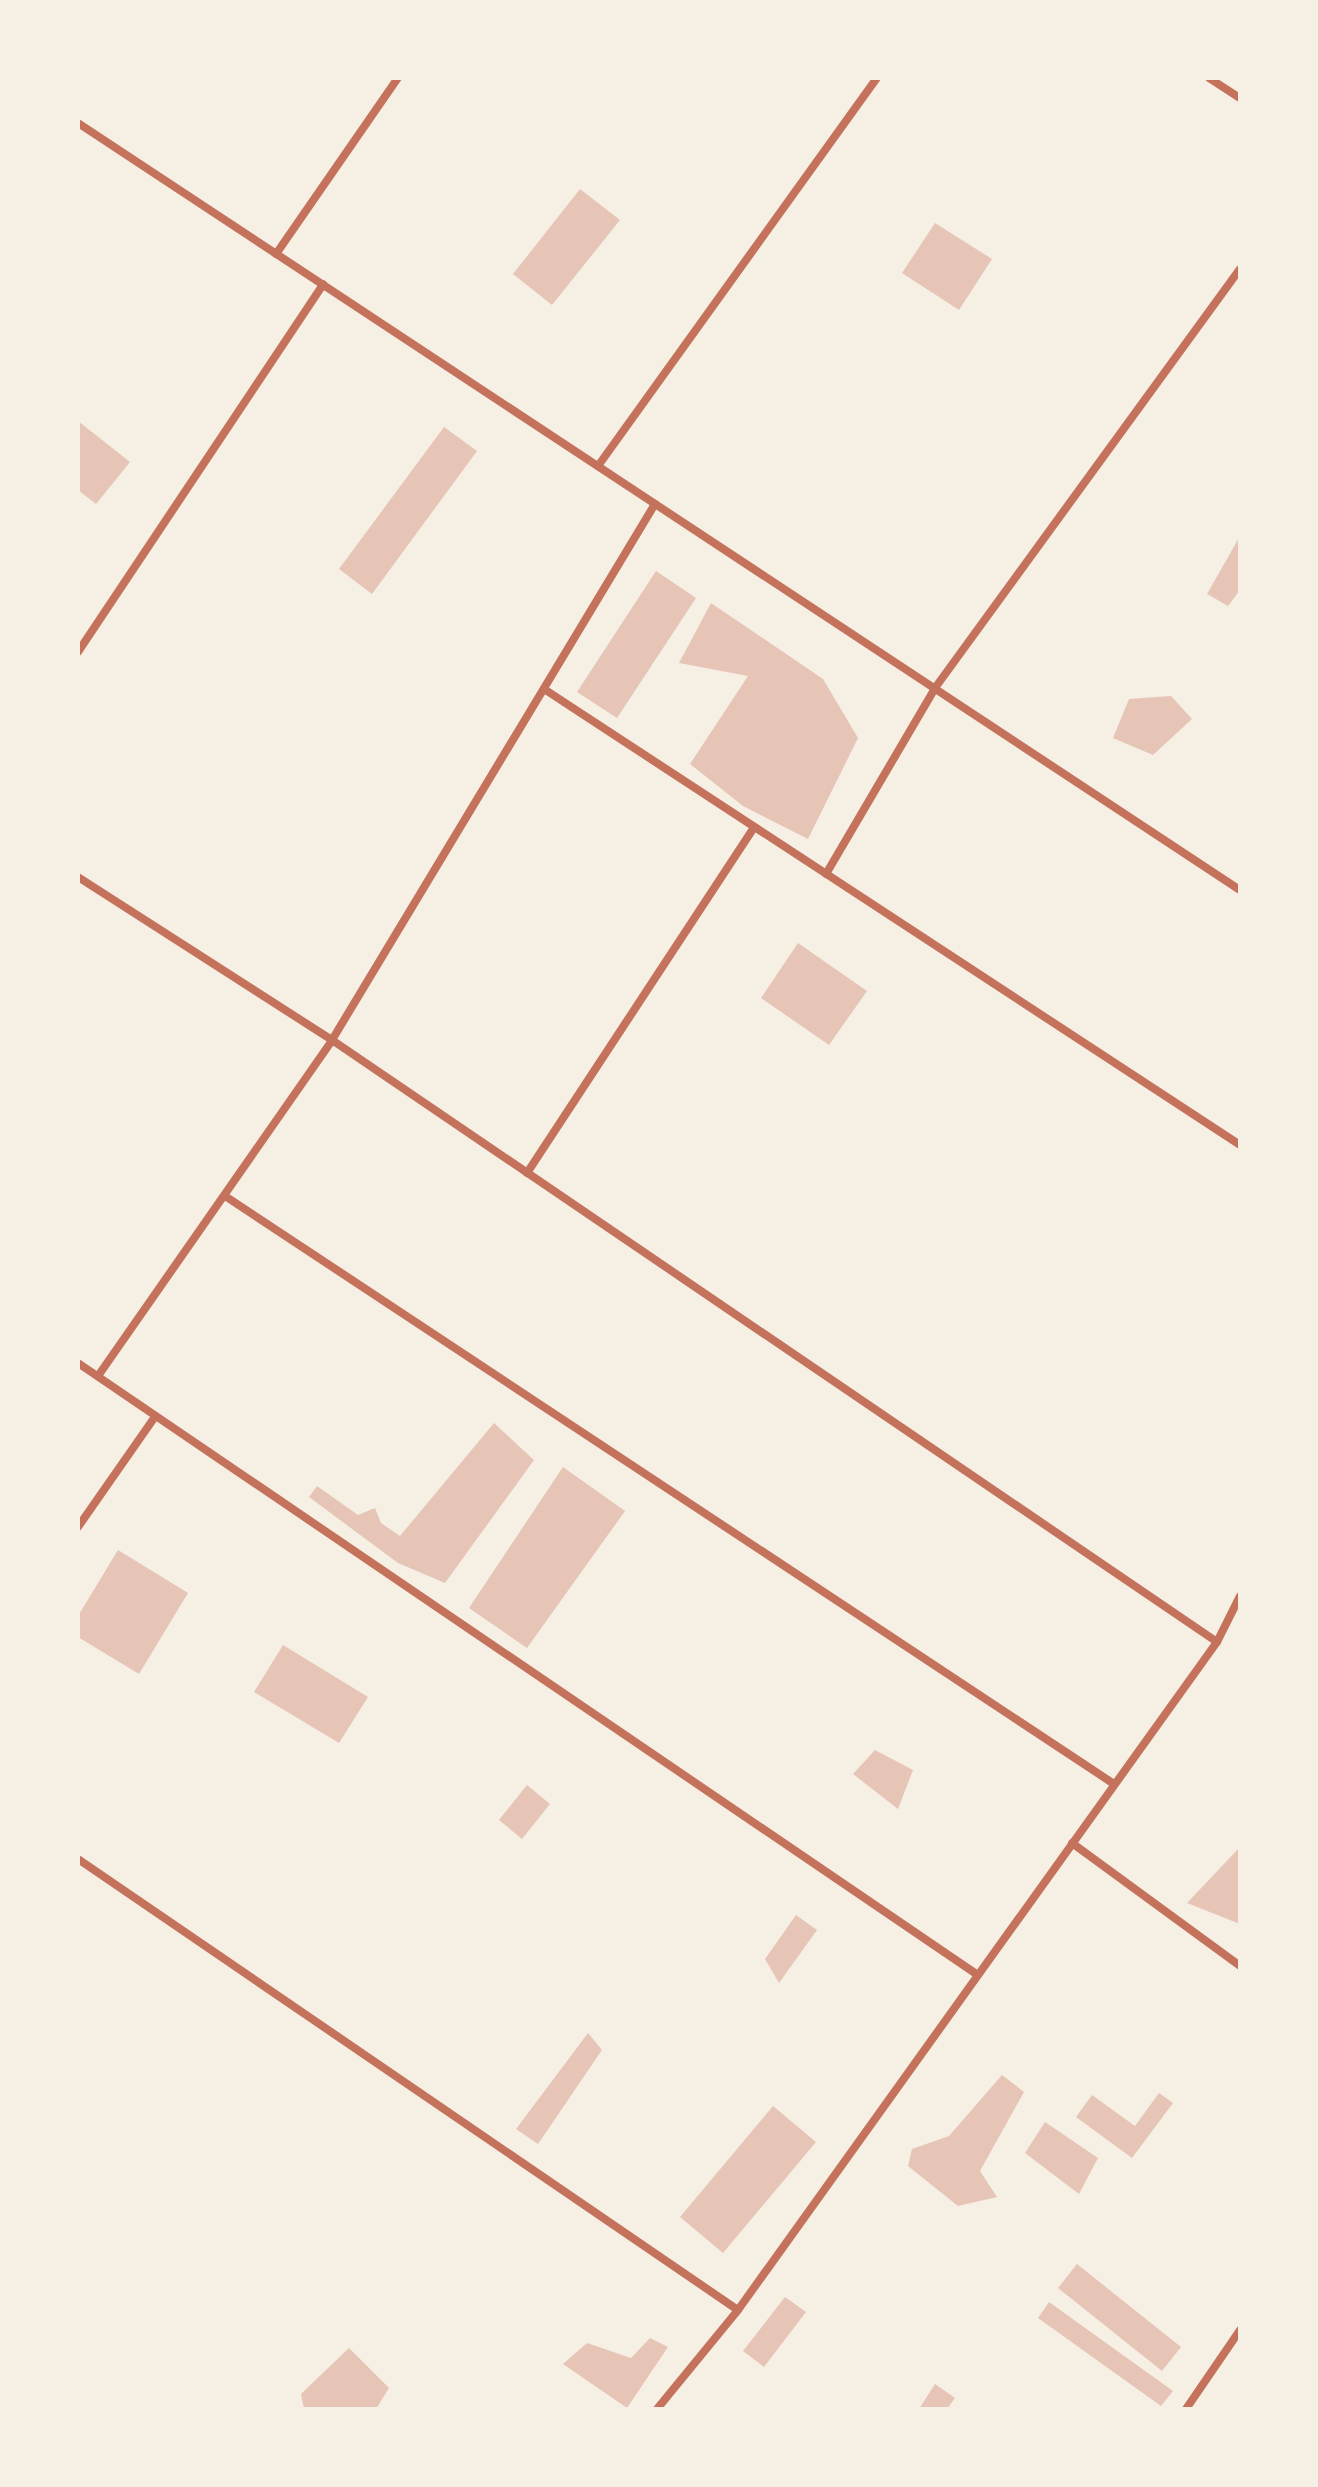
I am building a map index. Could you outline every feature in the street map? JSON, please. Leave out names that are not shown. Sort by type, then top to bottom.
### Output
[{"type":"street","points":[[276,254],[398,78]]},
{"type":"street","points":[[598,466],[877,78]]},
{"type":"street","points":[[1209,78],[1240,98]]},
{"type":"street","points":[[78,123],[1240,890]]},
{"type":"street","points":[[826,874],[935,688],[1240,269]]},
{"type":"street","points":[[78,652],[323,284]]},
{"type":"street","points":[[98,1376],[332,1040],[655,504]]},
{"type":"street","points":[[544,689],[1240,1145]]},
{"type":"street","points":[[527,1173],[754,827]]},
{"type":"street","points":[[78,877],[332,1040],[1217,1642]]},
{"type":"street","points":[[225,1196],[1114,1784]]},
{"type":"street","points":[[78,1363],[154,1418],[978,1975]]},
{"type":"street","points":[[78,1527],[154,1418]]},
{"type":"street","points":[[657,2409],[738,2310],[1217,1642],[1240,1596]]},
{"type":"street","points":[[1072,1843],[1240,1966]]},
{"type":"street","points":[[78,1859],[738,2310]]},
{"type":"street","points":[[1186,2409],[1240,2330]]},
{"type":"building","points":[[580,189],[620,220],[552,305],[513,274]]},
{"type":"building","points":[[935,223],[992,259],[959,310],[902,273]]},
{"type":"building","points":[[78,421],[130,462],[96,504],[78,490]]},
{"type":"building","points":[[444,427],[477,451],[372,594],[339,569]]},
{"type":"building","points":[[1240,536],[1240,590],[1228,606],[1207,594]]},
{"type":"building","points":[[656,571],[696,598],[617,718],[577,692]]},
{"type":"building","points":[[711,603],[823,679],[858,738],[808,839],[743,806],[690,764],[748,676],[679,663]]},
{"type":"building","points":[[1171,696],[1192,719],[1153,755],[1113,738],[1129,699]]},
{"type":"building","points":[[798,943],[867,991],[829,1045],[761,998]]},
{"type":"building","points":[[494,1423],[534,1460],[445,1583],[398,1563],[309,1497],[317,1486],[358,1515],[375,1508],[381,1523],[400,1536]]},
{"type":"building","points":[[563,1467],[625,1511],[527,1648],[469,1608]]},
{"type":"building","points":[[118,1550],[188,1593],[139,1674],[78,1637],[78,1616]]},
{"type":"building","points":[[283,1645],[368,1697],[339,1743],[254,1692]]},
{"type":"building","points":[[875,1750],[913,1770],[898,1809],[853,1774]]},
{"type":"building","points":[[527,1785],[550,1804],[522,1839],[499,1820]]},
{"type":"building","points":[[1240,1847],[1240,1924],[1187,1903]]},
{"type":"building","points":[[796,1915],[817,1930],[779,1983],[765,1959]]},
{"type":"building","points":[[588,2033],[602,2050],[538,2144],[516,2129]]},
{"type":"building","points":[[1002,2075],[1024,2092],[980,2171],[997,2197],[958,2206],[908,2166],[912,2149],[949,2136]]},
{"type":"building","points":[[1159,2093],[1173,2103],[1132,2158],[1076,2117],[1092,2095],[1135,2126]]},
{"type":"building","points":[[773,2106],[816,2142],[723,2253],[680,2217]]},
{"type":"building","points":[[1045,2122],[1098,2158],[1079,2194],[1025,2153]]},
{"type":"building","points":[[1077,2264],[1181,2347],[1162,2371],[1058,2288]]},
{"type":"building","points":[[785,2297],[806,2312],[764,2367],[743,2351]]},
{"type":"building","points":[[1049,2302],[1173,2391],[1161,2406],[1038,2318]]},
{"type":"building","points":[[650,2338],[668,2347],[627,2408],[563,2364],[587,2343],[631,2358]]},
{"type":"building","points":[[349,2348],[389,2388],[376,2409],[304,2409],[301,2394]]},
{"type":"building","points":[[935,2384],[955,2398],[947,2409],[919,2409]]}]
